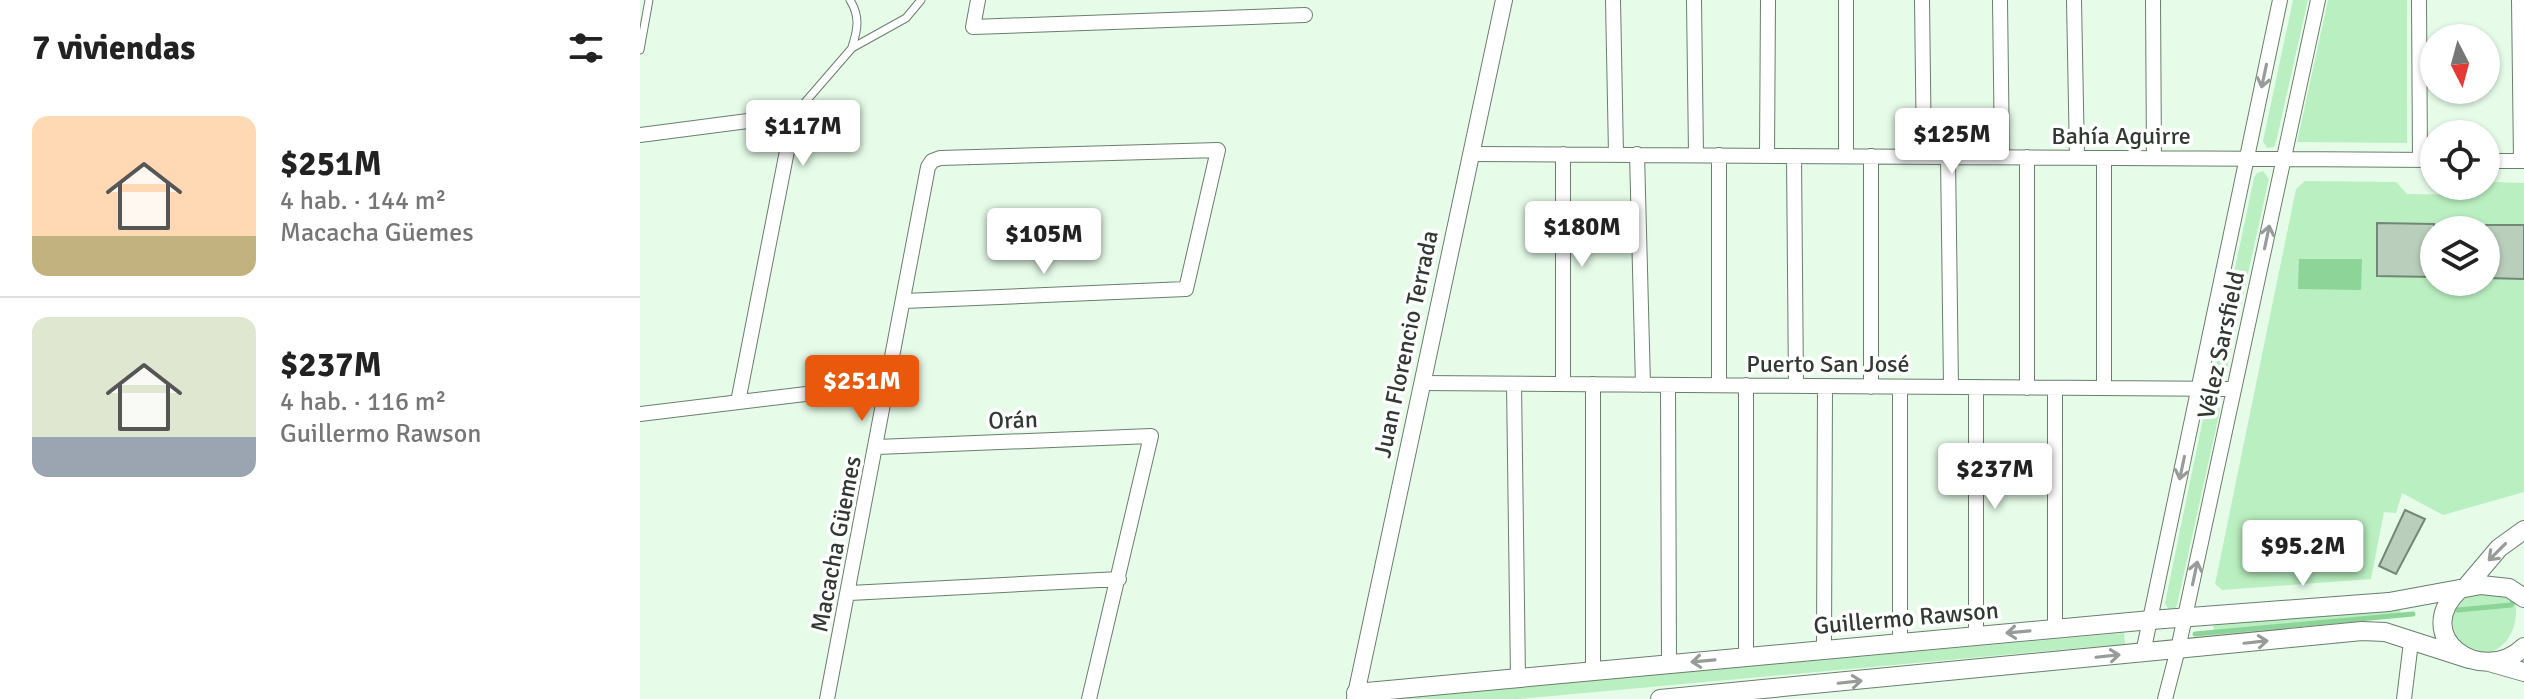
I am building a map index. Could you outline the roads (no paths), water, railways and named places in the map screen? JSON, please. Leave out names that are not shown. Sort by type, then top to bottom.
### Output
[{"type":"main road","points":[[2522,649],[2506,658],[2478,660],[2454,650],[2443,631],[2446,606],[2499,548],[2524,530]]},
{"type":"main road","name":"Guillermo Rawson","points":[[1355,696],[1518,678],[2151,620],[2389,602],[2493,585],[2519,592]]},
{"type":"main road","points":[[1660,699],[2374,630],[2524,672]]},
{"type":"street","points":[[978,0],[973,27],[1305,15]]},
{"type":"street","name":"Juan Florencio Terrada","points":[[1355,696],[1504,0]]},
{"type":"street","points":[[1613,0],[1616,154]]},
{"type":"street","points":[[1694,0],[1696,155]]},
{"type":"street","points":[[1767,155],[1768,0]]},
{"type":"street","points":[[1846,0],[1846,156]]},
{"type":"street","points":[[1922,0],[1924,157]]},
{"type":"street","points":[[2000,0],[2002,157]]},
{"type":"street","points":[[2074,0],[2077,158]]},
{"type":"street","points":[[2153,0],[2154,158]]},
{"type":"street","name":"Vélez Sarsfield","points":[[2143,653],[2280,0]]},
{"type":"street","name":"Vélez Sarsfield","points":[[2165,699],[2318,0]]},
{"type":"street","points":[[2419,0],[2425,120]]},
{"type":"street","points":[[2500,161],[2522,161],[2519,0]]},
{"type":"street","points":[[640,135],[794,115],[738,402]]},
{"type":"street","name":"Macacha Güemes","points":[[827,699],[850,593],[928,167],[932,161],[940,158],[1218,150],[1186,289],[904,301]]},
{"type":"street","name":"Bahía Aguirre","points":[[1471,154],[2420,160]]},
{"type":"street","points":[[1563,154],[1563,384]]},
{"type":"street","points":[[1637,154],[1643,385]]},
{"type":"street","points":[[1719,155],[1719,385]]},
{"type":"street","points":[[1794,156],[1796,386]]},
{"type":"street","points":[[1871,156],[1871,387]]},
{"type":"street","points":[[1948,157],[1951,387]]},
{"type":"street","points":[[2027,157],[2027,388]]},
{"type":"street","points":[[2104,158],[2104,388]]},
{"type":"street","name":"Puerto San José","points":[[1422,383],[2234,389]]},
{"type":"street","points":[[640,414],[889,384]]},
{"type":"street","points":[[1514,384],[1518,678]]},
{"type":"street","points":[[1593,384],[1593,671]]},
{"type":"street","points":[[1668,385],[1669,664]]},
{"type":"street","points":[[1746,385],[1746,657]]},
{"type":"street","points":[[1824,650],[1825,386]]},
{"type":"street","points":[[1900,387],[1900,643]]},
{"type":"street","points":[[1976,387],[1976,636]]},
{"type":"street","points":[[2055,388],[2055,629]]},
{"type":"street","name":"Orán","points":[[877,447],[1151,436],[1119,579]]},
{"type":"street","points":[[850,593],[1119,579],[1089,699]]},
{"type":"street","points":[[2404,699],[2411,642]]},
{"type":"lane","points":[[640,50],[649,0]]},
{"type":"lane","points":[[850,0],[857,11],[858,31],[852,48]]},
{"type":"lane","points":[[794,115],[852,48],[906,18],[921,0]]},
{"type":"waterway","points":[[2458,610],[2511,605],[2515,599]]},
{"type":"waterway","points":[[2195,634],[2413,614]]}]
